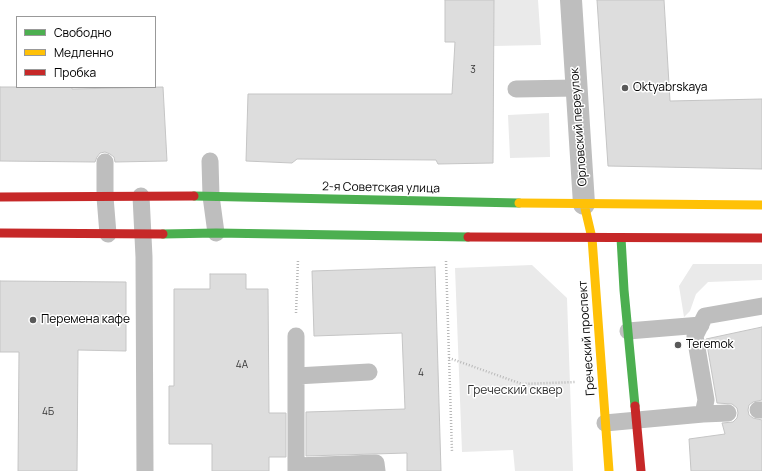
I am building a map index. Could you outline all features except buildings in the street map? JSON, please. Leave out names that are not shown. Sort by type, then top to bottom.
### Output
[{"type":"main road","name":"2-я Советская улица","points":[[0,197],[211,196],[590,209],[762,205]]},
{"type":"main road","name":"Греческий проспект","points":[[590,209],[609,471]]},
{"type":"main road","points":[[610,228],[621,238],[641,471]]},
{"type":"main road","points":[[0,233],[216,233],[536,238],[762,238]]},
{"type":"street","name":"Орловский переулок","points":[[571,0],[576,88],[590,209]]},
{"type":"lane","points":[[516,90],[576,88]]},
{"type":"lane","points":[[210,161],[211,196],[216,233]]},
{"type":"lane","points":[[105,162],[108,234]]},
{"type":"lane","points":[[141,196],[143,234],[145,471]]},
{"type":"lane","points":[[704,414],[706,400],[695,336],[705,316],[762,306]]},
{"type":"lane","points":[[628,331],[701,325]]},
{"type":"lane","points":[[296,336],[296,468],[376,464],[377,471]]},
{"type":"lane","points":[[296,376],[369,372]]},
{"type":"lane","points":[[606,423],[728,413]]},
{"type":"path","points":[[296,336],[298,258]]},
{"type":"path","points":[[446,260],[452,452]]},
{"type":"path","points":[[449,358],[522,384],[577,382]]},
{"type":"green space","points":[[494,0],[538,0],[541,45],[494,46]]},
{"type":"green space","points":[[549,113],[550,157],[510,158],[508,115]]},
{"type":"green space","points":[[693,264],[762,264],[762,280],[708,282],[696,294],[690,311],[684,317],[679,286]]},
{"type":"green space","name":"Греческий сквер","points":[[532,265],[567,298],[573,471],[515,471],[513,450],[462,452],[455,268]]},
{"type":"traffic: fast","points":[[194,196],[519,203]]},
{"type":"traffic: fast","points":[[163,234],[216,233],[468,237]]},
{"type":"traffic: fast","points":[[621,238],[624,290],[635,406]]},
{"type":"traffic: slow","points":[[519,203],[762,205]]},
{"type":"traffic: slow","points":[[584,204],[592,238],[609,471]]},
{"type":"traffic: jam","points":[[0,197],[194,196]]},
{"type":"traffic: jam","points":[[0,233],[163,234]]},
{"type":"traffic: jam","points":[[468,237],[762,238]]},
{"type":"traffic: jam","points":[[635,406],[641,471]]},
{"type":"place","name":"Oktyabrskaya","points":[[625,88]]},
{"type":"place","name":"Перемена кафе","points":[[33,320]]},
{"type":"place","name":"Teremok","points":[[678,345]]}]
